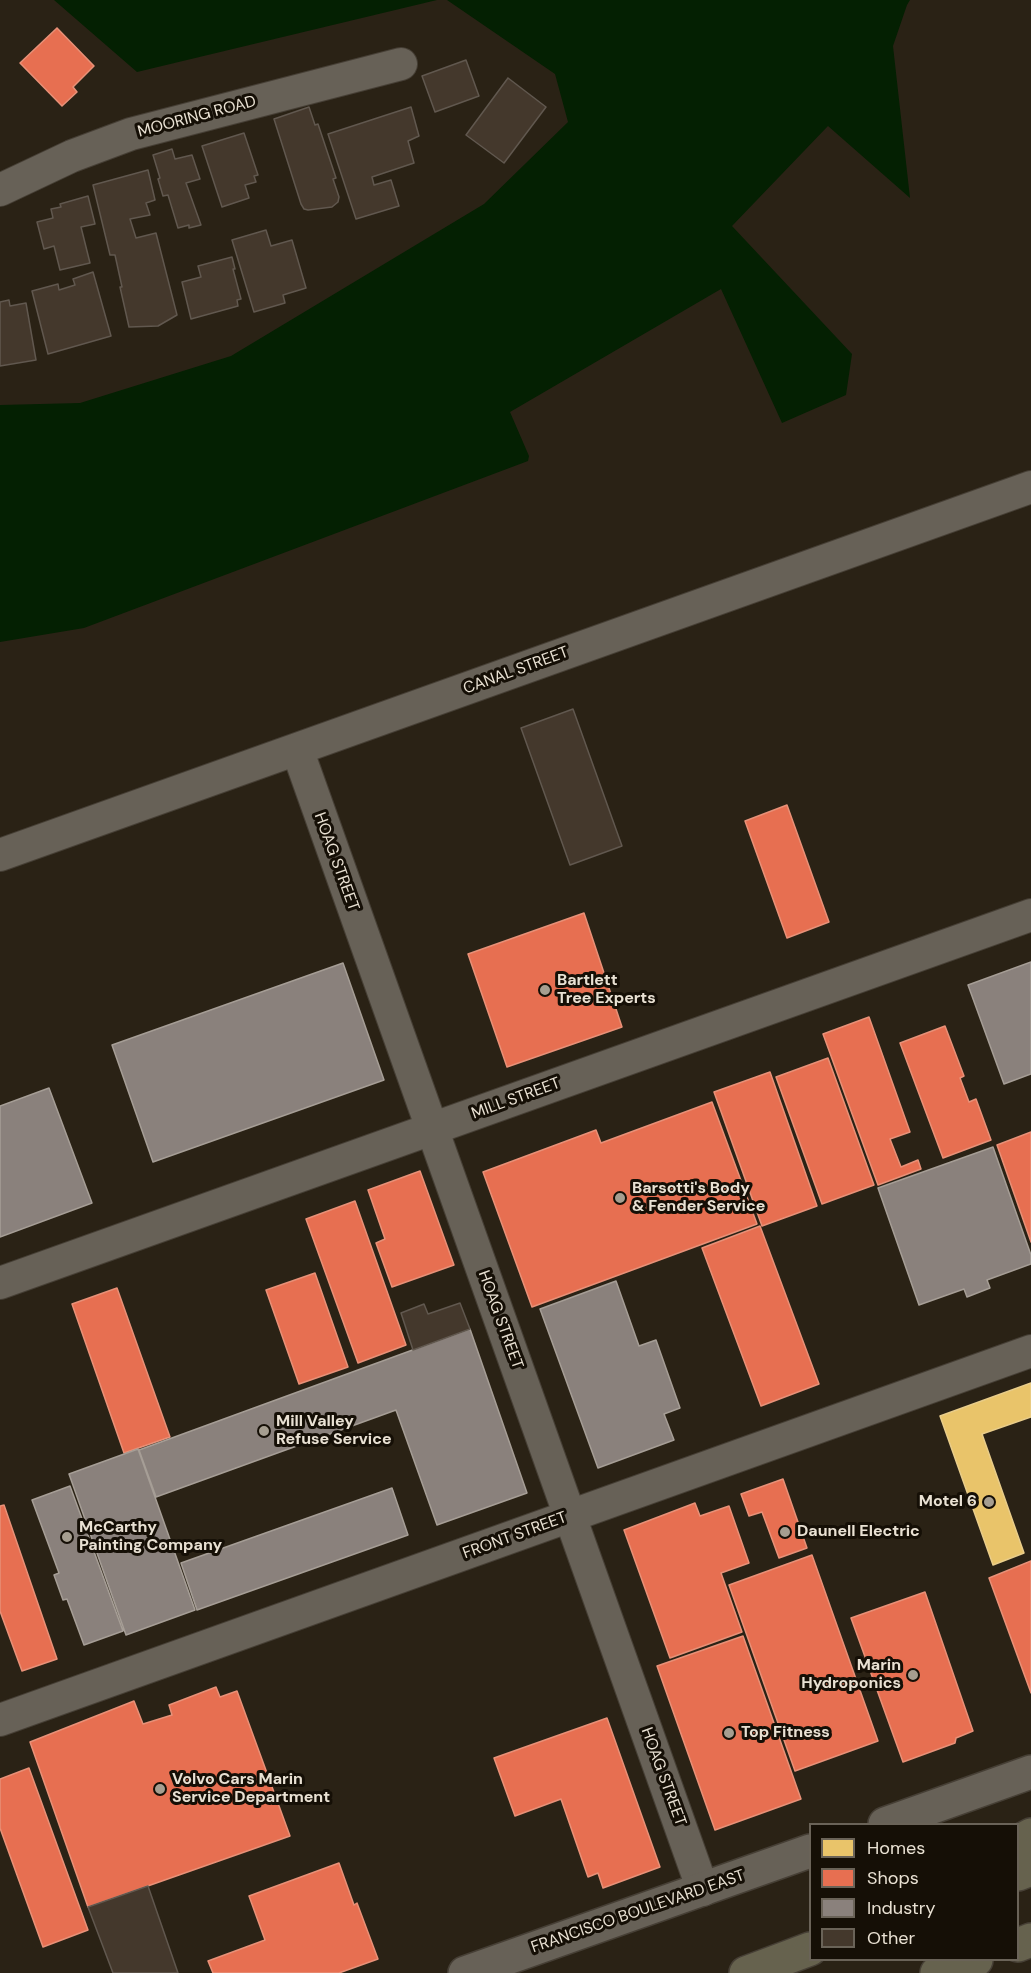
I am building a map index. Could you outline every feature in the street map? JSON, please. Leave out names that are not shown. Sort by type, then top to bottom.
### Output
[{"type":"highway","points":[[760,1968],[809,1945]]},
{"type":"highway","points":[[760,1968],[809,1949]]},
{"type":"highway","points":[[938,1973],[971,1961]]},
{"type":"street","name":"MOORING ROAD","points":[[0,190],[72,156],[131,134],[401,64]]},
{"type":"street","name":"CANAL STREET","points":[[0,855],[1031,487]]},
{"type":"street","name":"HOAG STREET","points":[[297,749],[703,1890]]},
{"type":"street","name":"MILL STREET","points":[[0,1283],[1031,915]]},
{"type":"street","name":"FRONT STREET","points":[[0,1720],[1031,1351]]},
{"type":"street","points":[[888,1823],[1031,1772]]},
{"type":"street","name":"FRANCISCO BOULEVARD EAST","points":[[465,1973],[809,1851]]},
{"type":"shaded area","points":[[54,0],[437,0],[137,72]]},
{"type":"shaded area","points":[[447,0],[910,0],[893,46],[910,198],[828,126],[732,226],[852,354],[846,395],[782,423],[721,289],[510,412],[529,456],[528,461],[84,628],[0,642],[0,405],[80,403],[231,356],[484,204],[568,122],[555,74]]},
{"type":"building: Homes","name":"Motel 6","points":[[1031,1383],[1031,1417],[982,1434],[1024,1553],[993,1565],[940,1416]]},
{"type":"building: Shops","points":[[57,28],[94,66],[73,87],[77,92],[62,106],[20,63]]},
{"type":"building: Shops","points":[[787,805],[829,922],[787,938],[745,821]]},
{"type":"building: Shops","name":"Bartlett Tree Experts","points":[[584,913],[622,1027],[507,1067],[468,954]]},
{"type":"building: Shops","points":[[869,1017],[910,1132],[890,1139],[901,1167],[918,1160],[921,1169],[878,1185],[823,1034]]},
{"type":"building: Shops","points":[[945,1026],[964,1076],[960,1078],[969,1102],[976,1099],[991,1140],[943,1158],[900,1043]]},
{"type":"building: Shops","points":[[828,1058],[874,1185],[822,1204],[776,1077]]},
{"type":"building: Shops","points":[[770,1072],[817,1206],[762,1226],[714,1092]]},
{"type":"building: Shops","name":"Barsotti's Body & Fender Service","points":[[712,1102],[757,1224],[532,1307],[483,1172],[596,1130],[601,1143]]},
{"type":"building: Shops","points":[[1031,1132],[1031,1242],[997,1145]]},
{"type":"building: Shops","points":[[420,1171],[454,1265],[392,1287],[376,1243],[385,1239],[368,1190]]},
{"type":"building: Shops","points":[[355,1201],[406,1345],[358,1363],[306,1219]]},
{"type":"building: Shops","points":[[760,1226],[819,1384],[761,1406],[702,1248]]},
{"type":"building: Shops","points":[[315,1273],[348,1367],[299,1384],[266,1290]]},
{"type":"building: Shops","points":[[117,1288],[170,1437],[124,1453],[72,1304]]},
{"type":"building: Shops","name":"Daunell Electric","points":[[783,1479],[807,1548],[779,1558],[762,1512],[749,1516],[741,1494]]},
{"type":"building: Shops","points":[[695,1503],[700,1516],[729,1506],[749,1563],[721,1573],[742,1632],[670,1658],[624,1530]]},
{"type":"building: Shops","points":[[4,1505],[57,1659],[22,1671],[0,1611],[0,1506]]},
{"type":"building: Shops","points":[[812,1555],[878,1741],[795,1771],[729,1585]]},
{"type":"building: Shops","points":[[1031,1561],[1031,1693],[989,1578]]},
{"type":"building: Shops","name":"Marin Hydroponics","points":[[925,1592],[973,1731],[956,1738],[955,1743],[903,1762],[851,1618]]},
{"type":"building: Shops","name":"Top Fitness","points":[[743,1636],[801,1799],[715,1830],[657,1666]]},
{"type":"building: Shops","name":"Volvo Cars Marin Service Department","points":[[216,1687],[220,1697],[237,1691],[290,1836],[88,1907],[30,1742],[134,1701],[143,1724],[172,1715],[169,1705]]},
{"type":"building: Shops","points":[[607,1718],[660,1867],[603,1888],[598,1873],[588,1877],[561,1799],[515,1816],[494,1758]]},
{"type":"building: Shops","points":[[29,1768],[88,1930],[43,1947],[0,1828],[0,1779]]},
{"type":"building: Shops","points":[[339,1863],[354,1905],[357,1903],[378,1959],[339,1973],[213,1973],[208,1961],[265,1940],[249,1896]]},
{"type":"building: Industry","points":[[1031,962],[1031,1074],[1004,1084],[968,985]]},
{"type":"building: Industry","points":[[343,963],[384,1080],[153,1162],[112,1045]]},
{"type":"building: Industry","points":[[49,1088],[92,1203],[0,1237],[0,1106]]},
{"type":"building: Industry","points":[[993,1147],[1031,1255],[1031,1264],[987,1280],[990,1288],[967,1297],[964,1289],[919,1305],[878,1188]]},
{"type":"building: Industry","points":[[616,1281],[639,1346],[656,1340],[680,1408],[664,1414],[674,1440],[598,1468],[540,1309]]},
{"type":"building: Industry","name":"Mill Valley Refuse Service","points":[[470,1329],[527,1493],[437,1525],[396,1410],[156,1497],[139,1450]]},
{"type":"building: Industry","points":[[138,1449],[195,1610],[126,1635],[69,1474]]},
{"type":"building: Industry","name":"McCarthy Painting Company","points":[[70,1486],[123,1631],[84,1645],[67,1599],[63,1600],[54,1575],[59,1573],[32,1500]]},
{"type":"building: Industry","name":"Mill Valley Refuse Service","points":[[392,1488],[408,1535],[197,1610],[181,1563]]},
{"type":"building: Other","points":[[466,60],[479,96],[435,112],[422,76]]},
{"type":"building: Other","points":[[508,78],[546,107],[504,163],[466,135]]},
{"type":"building: Other","points":[[309,107],[315,125],[318,124],[336,178],[333,179],[339,197],[338,202],[332,207],[308,210],[304,209],[301,204],[274,119]]},
{"type":"building: Other","points":[[411,107],[419,136],[408,141],[414,163],[372,177],[374,185],[391,180],[399,206],[356,219],[328,134]]},
{"type":"building: Other","points":[[244,133],[258,175],[254,176],[256,182],[245,185],[249,198],[222,207],[202,146]]},
{"type":"building: Other","points":[[172,149],[175,159],[192,155],[200,179],[186,183],[201,225],[178,228],[168,195],[163,196],[153,155]]},
{"type":"building: Other","points":[[148,170],[155,200],[146,203],[150,215],[130,219],[136,238],[156,233],[177,315],[158,326],[129,327],[115,255],[110,255],[93,185]]},
{"type":"building: Other","points":[[88,196],[95,224],[81,227],[90,263],[60,270],[54,246],[44,249],[37,222],[53,218],[51,209],[61,207],[60,204]]},
{"type":"building: Other","points":[[266,230],[271,246],[292,240],[306,288],[283,295],[285,303],[254,312],[232,240]]},
{"type":"building: Other","points":[[232,257],[241,299],[237,300],[238,306],[191,319],[182,282],[201,277],[198,266]]},
{"type":"building: Other","points":[[93,272],[111,336],[48,354],[32,291],[58,284],[59,290],[75,285],[73,279]]},
{"type":"building: Other","points":[[9,300],[10,306],[26,303],[36,360],[0,366],[0,302]]},
{"type":"building: Other","points":[[573,709],[622,846],[570,865],[521,728]]},
{"type":"building: Other","points":[[460,1303],[470,1329],[413,1350],[401,1313],[424,1304],[428,1314]]},
{"type":"building: Other","points":[[148,1886],[178,1973],[113,1973],[88,1907]]},
{"type":"place","name":"Bartlett Tree Experts","points":[[545,990]]},
{"type":"place","name":"Barsotti's Body & Fender Service","points":[[620,1198]]},
{"type":"place","name":"Mill Valley Refuse Service","points":[[264,1431]]},
{"type":"place","name":"Motel 6","points":[[989,1502]]},
{"type":"place","name":"Daunell Electric","points":[[785,1532]]},
{"type":"place","name":"McCarthy Painting Company","points":[[67,1537]]},
{"type":"place","name":"Marin Hydroponics","points":[[913,1675]]},
{"type":"place","name":"Top Fitness","points":[[729,1733]]},
{"type":"place","name":"Volvo Cars Marin Service Department","points":[[160,1789]]}]
